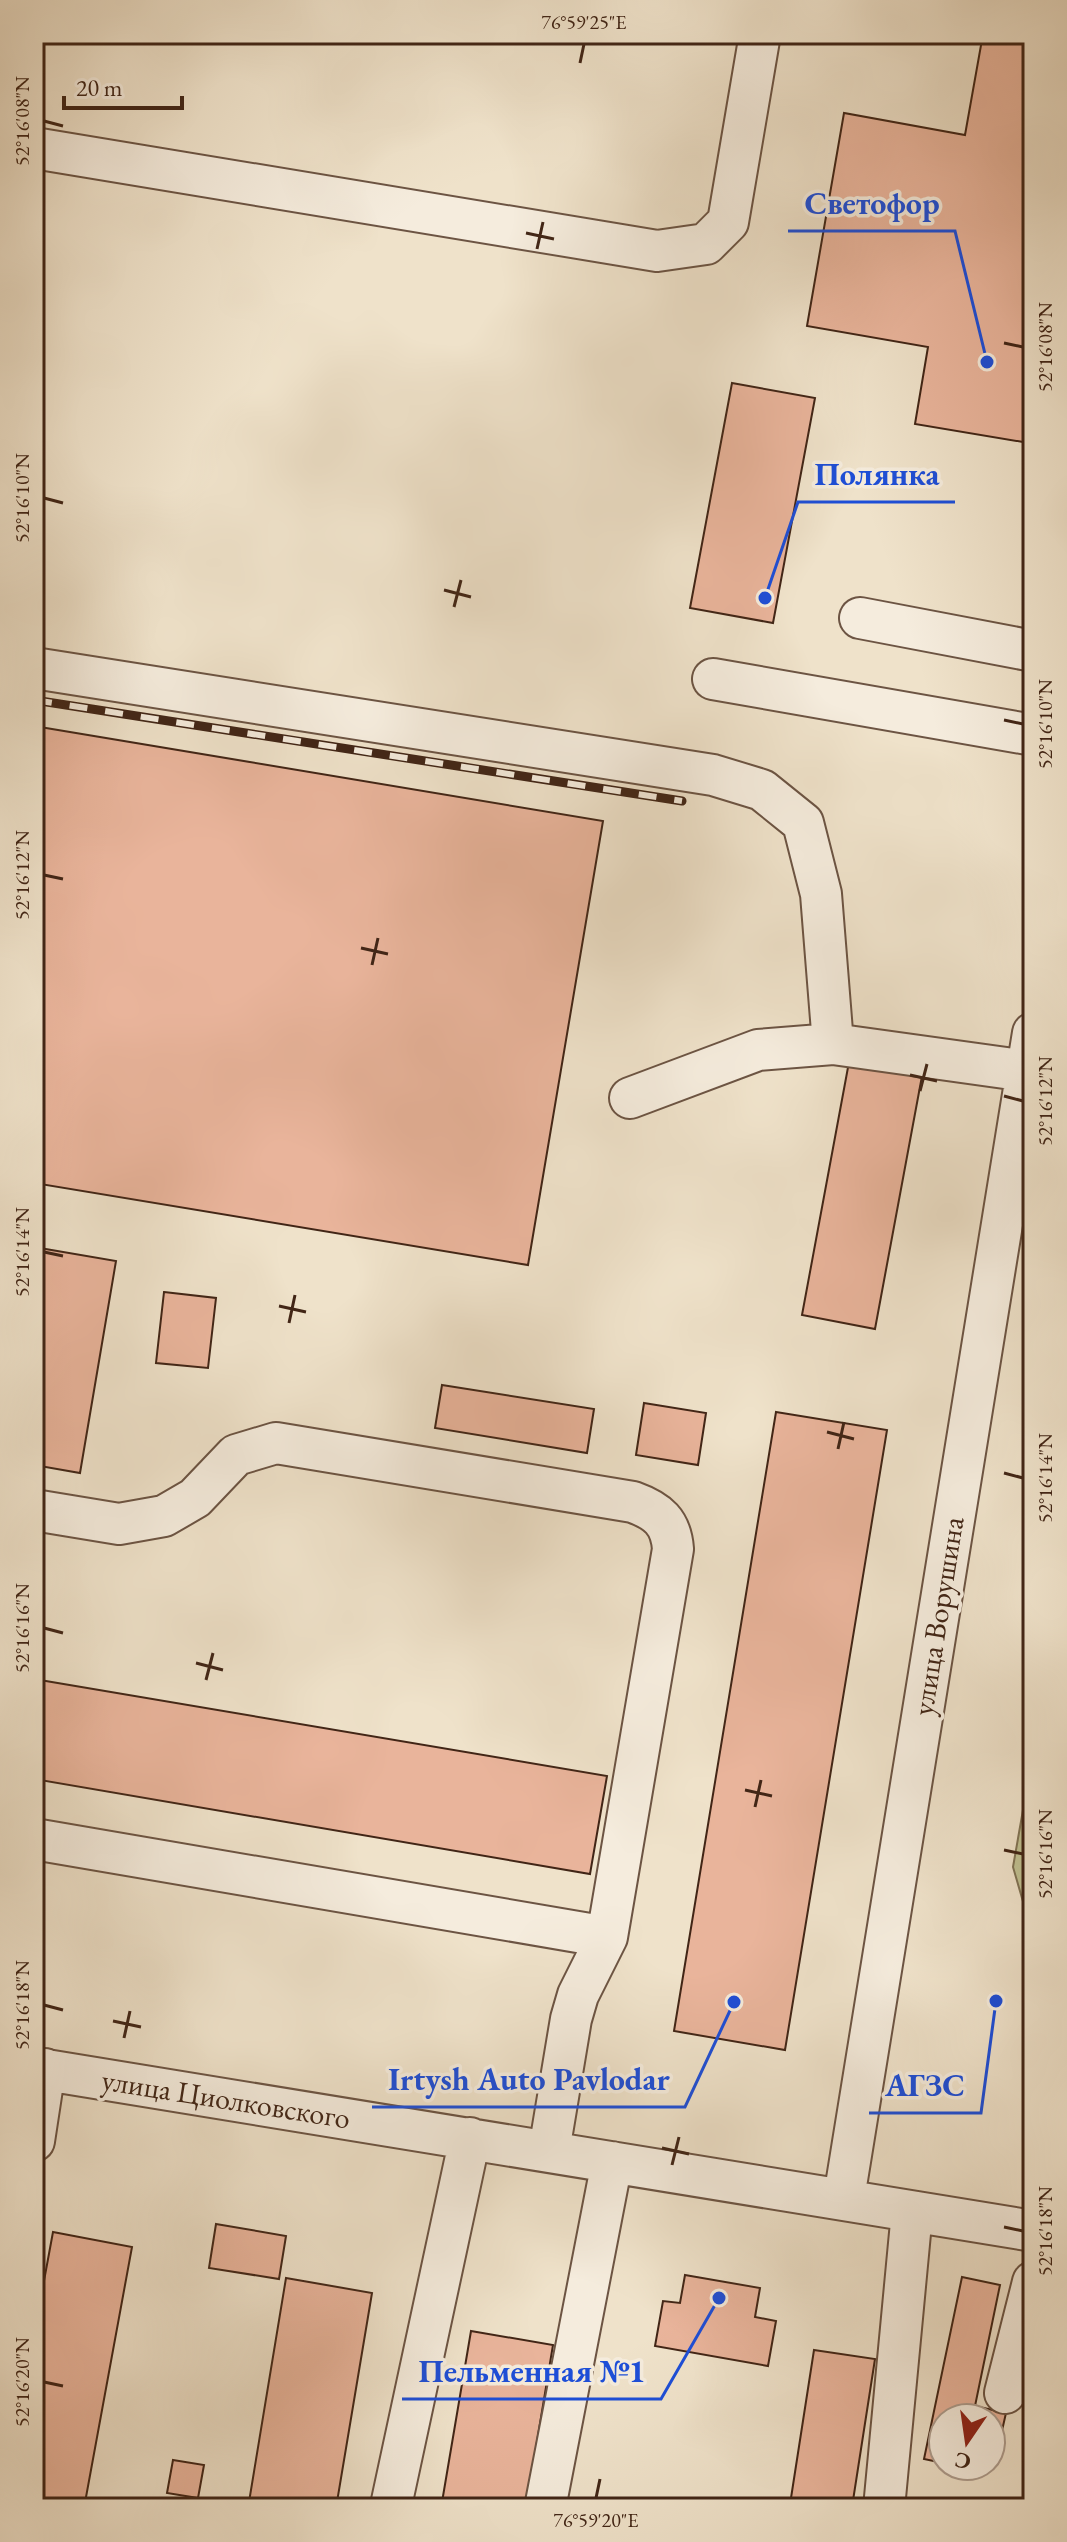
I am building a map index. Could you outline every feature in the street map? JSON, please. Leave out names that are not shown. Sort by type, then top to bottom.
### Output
[{"type":"street","points":[[34,148],[657,251],[706,244],[728,222],[760,34]]},
{"type":"street","points":[[860,618],[1033,651]]},
{"type":"street","points":[[34,668],[713,775],[762,790],[803,823],[821,894],[833,1044]]},
{"type":"street","points":[[713,679],[1033,735]]},
{"type":"street","points":[[630,1098],[758,1050],[833,1044],[1030,1052]]},
{"type":"street","name":"улица Ворушина","points":[[844,2198],[1030,1052]]},
{"type":"street","points":[[34,1510],[119,1524],[164,1516],[195,1498],[236,1455],[276,1443],[633,1502],[665,1519],[672,1534],[673,1549],[607,1937],[578,1995],[571,2019],[549,2151]]},
{"type":"street","points":[[34,1839],[607,1937]]},
{"type":"street","points":[[34,2141],[39,2068]]},
{"type":"street","name":"улица Циолковского","points":[[39,2068],[1033,2231]]},
{"type":"street","points":[[392,2501],[470,2138]]},
{"type":"street","points":[[545,2508],[612,2162]]},
{"type":"street","points":[[884,2508],[912,2212]]},
{"type":"street","points":[[1005,2393],[1033,2282]]},
{"type":"green space","points":[[1033,1753],[1033,1936],[1013,1867]]},
{"type":"building","points":[[983,34],[1033,34],[1033,418],[1029,443],[915,424],[928,347],[807,326],[844,113],[965,135]]},
{"type":"building","points":[[732,383],[815,398],[773,623],[690,608]]},
{"type":"building","points":[[34,726],[603,821],[528,1265],[34,1183]]},
{"type":"building","points":[[849,1062],[922,1076],[875,1329],[802,1315]]},
{"type":"building","points":[[34,1247],[116,1261],[80,1473],[34,1465]]},
{"type":"building","points":[[164,1292],[216,1298],[208,1368],[156,1363]]},
{"type":"building","points":[[442,1385],[594,1409],[587,1453],[435,1428]]},
{"type":"building","points":[[644,1403],[706,1413],[698,1465],[636,1455]]},
{"type":"building","points":[[776,1412],[887,1430],[785,2050],[674,2031]]},
{"type":"building","points":[[34,1679],[607,1776],[590,1874],[34,1779]]},
{"type":"building","points":[[216,2224],[286,2236],[279,2279],[209,2268]]},
{"type":"building","points":[[53,2232],[132,2247],[84,2508],[34,2508],[34,2335]]},
{"type":"building","points":[[685,2275],[760,2288],[755,2317],[776,2321],[768,2366],[655,2346],[663,2301],[680,2303]]},
{"type":"building","points":[[962,2277],[1000,2285],[976,2402],[936,2402]]},
{"type":"building","points":[[286,2278],[372,2293],[336,2508],[248,2508]]},
{"type":"building","points":[[471,2331],[553,2345],[526,2508],[441,2508]]},
{"type":"building","points":[[814,2350],[875,2359],[852,2507],[791,2498]]},
{"type":"building","points":[[173,2460],[204,2465],[198,2498],[167,2493]]},
{"type":"railway","points":[[34,700],[682,801]]},
{"type":"place","name":"Светофор","points":[[987,362]]},
{"type":"place","name":"Полянка","points":[[765,598]]},
{"type":"place","name":"АГЗС","points":[[996,2001]]},
{"type":"place","name":"Irtysh Auto Pavlodar","points":[[734,2002]]},
{"type":"place","name":"Пельменная №1","points":[[719,2298]]}]
